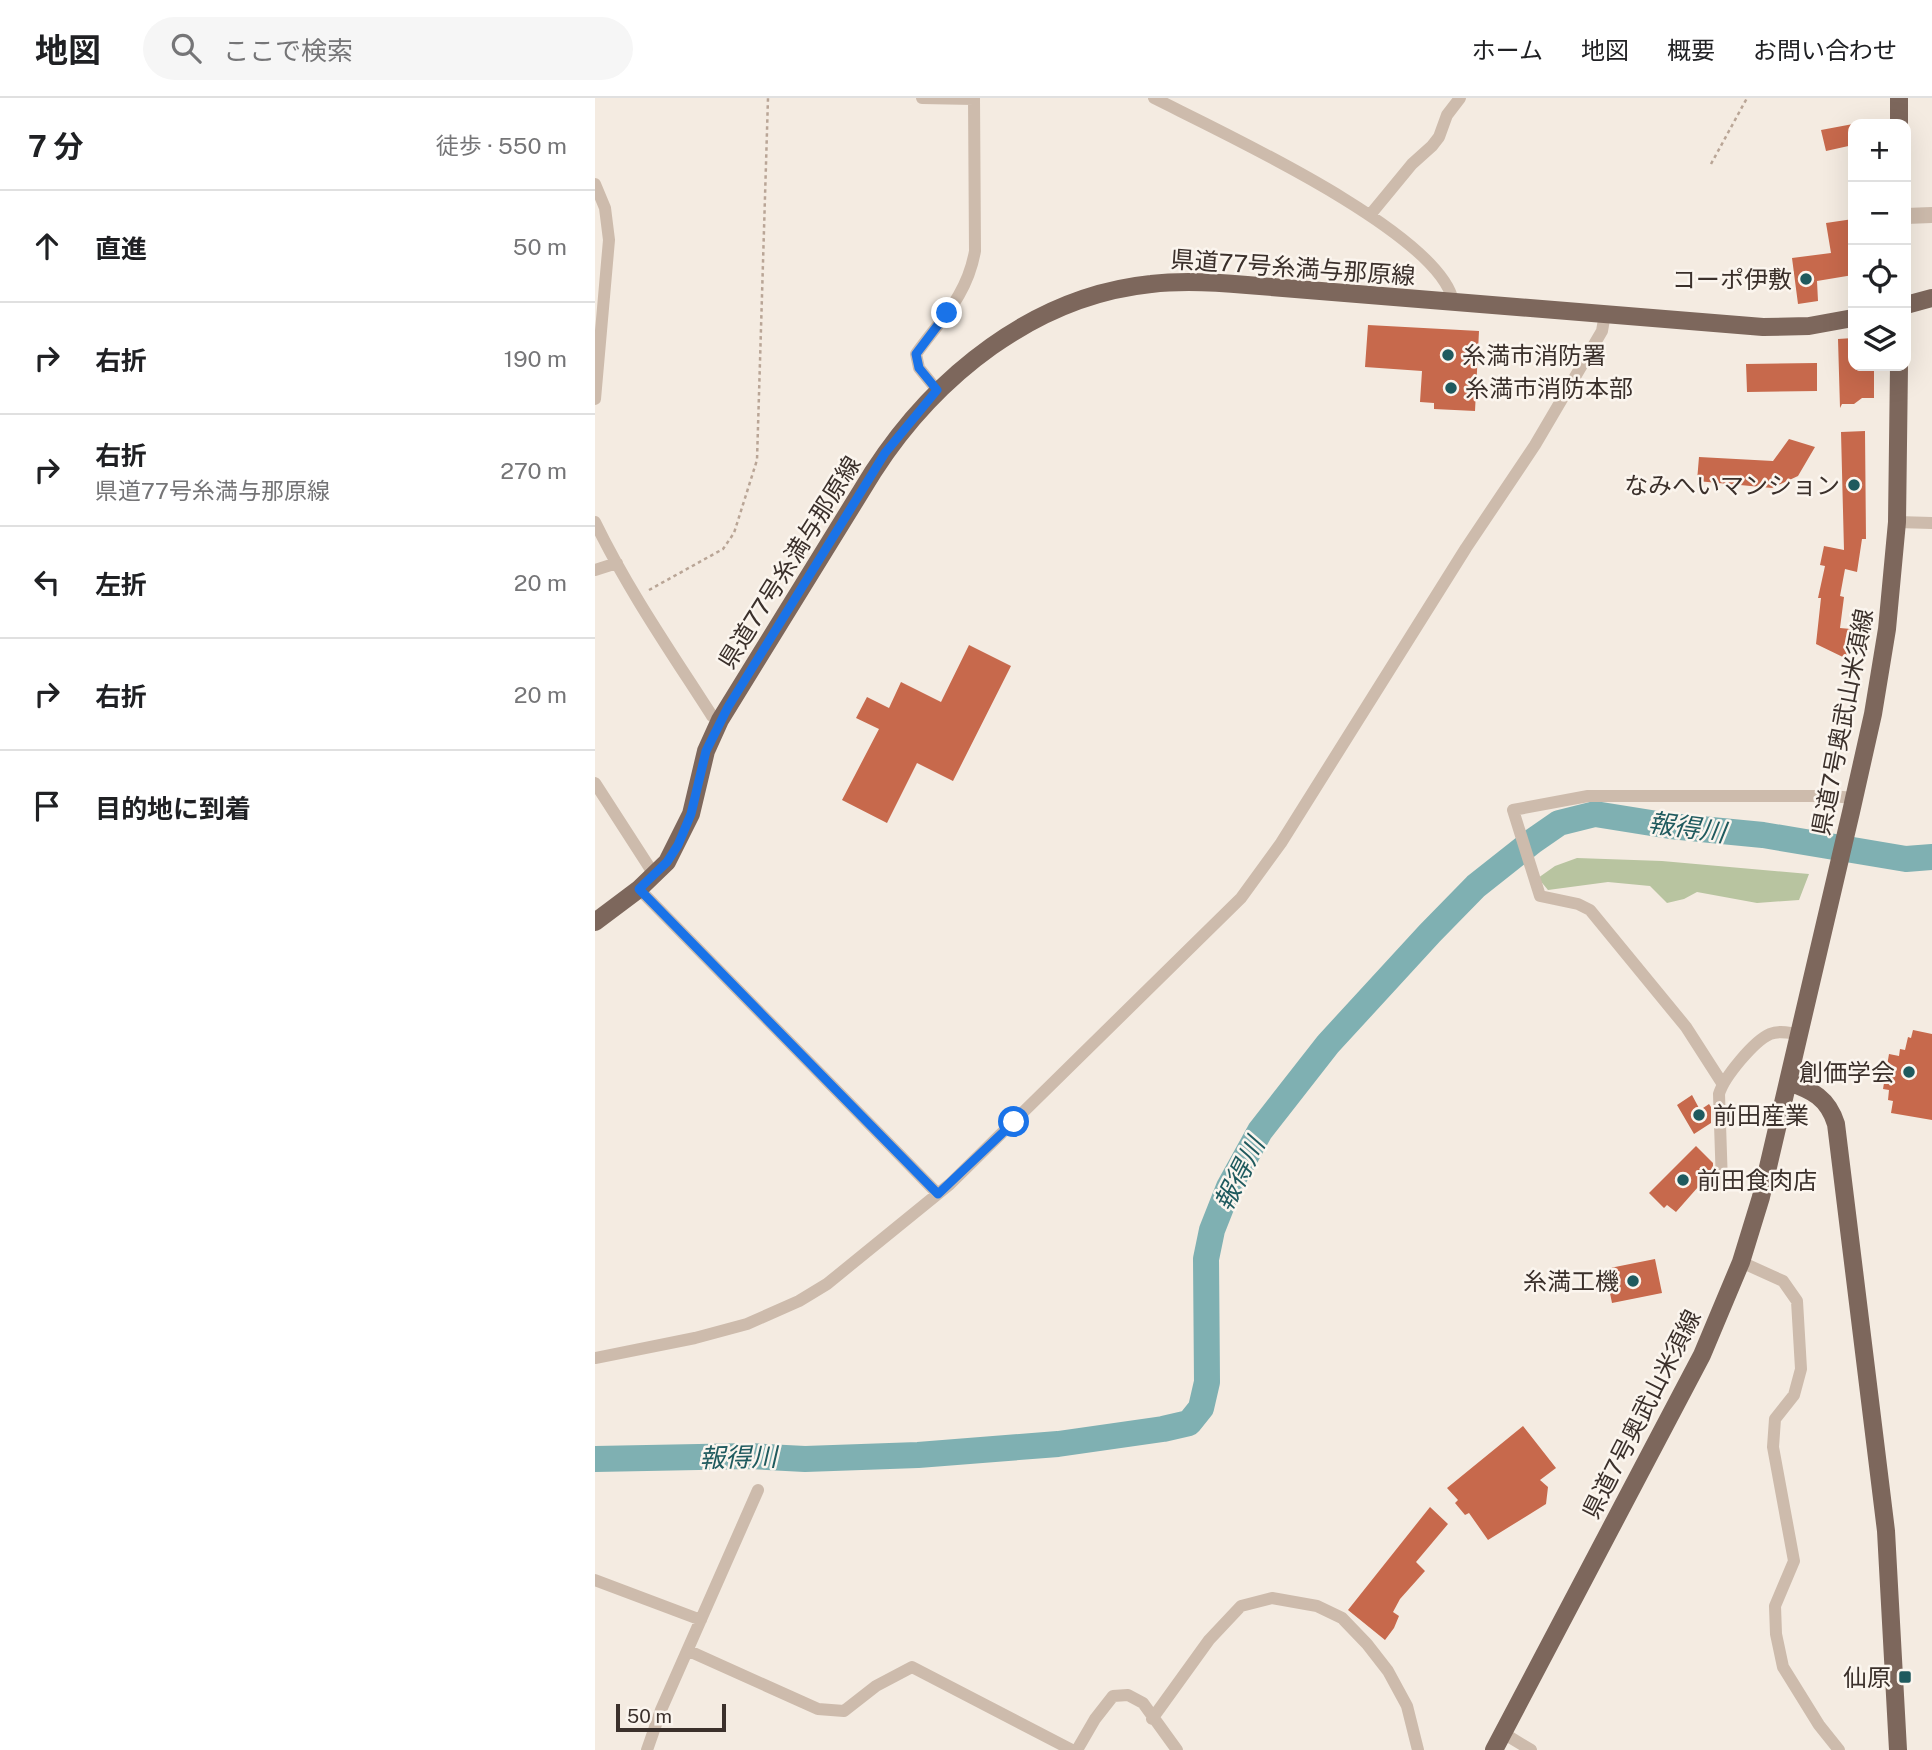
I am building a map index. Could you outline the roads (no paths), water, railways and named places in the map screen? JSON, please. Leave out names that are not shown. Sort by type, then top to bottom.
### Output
[{"type":"main road","points":[[1899,98],[1899,119]]},
{"type":"main road","name":"県道77号糸満与那原線","points":[[595,922],[655,876],[667,862],[691,814],[706,751],[720,720],[879,463],[905,427],[937,390],[986,350],[1034,320],[1083,299],[1129,287],[1170,282],[1203,282],[1763,327],[1809,326],[1848,319]]},
{"type":"main road","points":[[1911,304],[1932,298]]},
{"type":"main road","name":"県道7号奥武山米須線","points":[[1494,1750],[1702,1355],[1741,1262],[1761,1197],[1873,713],[1887,629],[1897,522],[1899,371]]},
{"type":"main road","points":[[1787,1082],[1816,1093],[1832,1112],[1836,1124],[1886,1531],[1898,1750]]},
{"type":"street","points":[[922,98],[974,99],[975,251],[972,269],[960,295],[916,354],[919,368],[937,390]]},
{"type":"street","points":[[1154,98],[1354,204],[1395,233],[1436,270],[1451,291],[1453,301]]},
{"type":"street","points":[[1370,215],[1412,164],[1432,146],[1447,115],[1460,98]]},
{"type":"street","points":[[595,184],[605,208],[609,240],[597,338],[595,400]]},
{"type":"street","points":[[1911,216],[1932,215]]},
{"type":"street","points":[[595,1358],[695,1338],[747,1324],[772,1314],[827,1283],[938,1194],[1211,927],[1256,880],[1359,720],[1560,404],[1602,331],[1605,314]]},
{"type":"street","points":[[595,522],[617,563],[712,716],[720,720]]},
{"type":"street","points":[[1897,522],[1932,523]]},
{"type":"street","points":[[595,570],[617,563]]},
{"type":"street","points":[[595,783],[655,876]]},
{"type":"street","points":[[1722,1083],[1686,1027],[1590,910],[1578,904],[1540,896],[1513,810],[1588,796],[1818,796],[1852,805]]},
{"type":"street","points":[[639,889],[938,1194]]},
{"type":"street","points":[[1721,1184],[1719,1094],[1722,1083],[1731,1070],[1769,1034],[1799,1034]]},
{"type":"street","points":[[1741,1262],[1783,1281],[1797,1301],[1801,1369],[1794,1395],[1775,1419],[1774,1433],[1776,1469],[1794,1561],[1775,1606],[1776,1634],[1783,1667],[1819,1725],[1839,1750]]},
{"type":"street","points":[[647,1750],[661,1710],[758,1490]]},
{"type":"street","points":[[595,1580],[701,1620]]},
{"type":"street","points":[[1153,1719],[1209,1640],[1241,1606],[1272,1598],[1317,1606],[1342,1618],[1367,1644],[1388,1671],[1407,1706],[1418,1750]]},
{"type":"street","points":[[689,1651],[818,1709],[844,1711],[894,1674],[912,1667],[1075,1750],[1113,1696],[1128,1695],[1143,1703],[1177,1750]]},
{"type":"street","points":[[1503,1733],[1531,1750]]},
{"type":"waterway","name":"報得川","points":[[595,1459],[750,1456],[805,1459],[918,1455],[1058,1444],[1189,1423],[1201,1408],[1207,1382],[1206,1259],[1212,1230],[1229,1187],[1260,1131],[1328,1044],[1430,933],[1476,886],[1533,841],[1559,823],[1595,814],[1670,826],[1763,835],[1906,859],[1932,857]]},
{"type":"place","name":"コーポ伊敷","points":[[1806,279]]},
{"type":"place","name":"糸満市消防署","points":[[1448,355]]},
{"type":"place","name":"糸満市消防本部","points":[[1451,388]]},
{"type":"place","name":"なみへいマンション","points":[[1854,485]]},
{"type":"place","name":"創価学会","points":[[1909,1072]]},
{"type":"place","name":"前田産業","points":[[1699,1115]]},
{"type":"place","name":"前田食肉店","points":[[1683,1180]]},
{"type":"place","name":"糸満工機","points":[[1633,1281]]},
{"type":"place","name":"仙原","points":[[1905,1677]]}]
